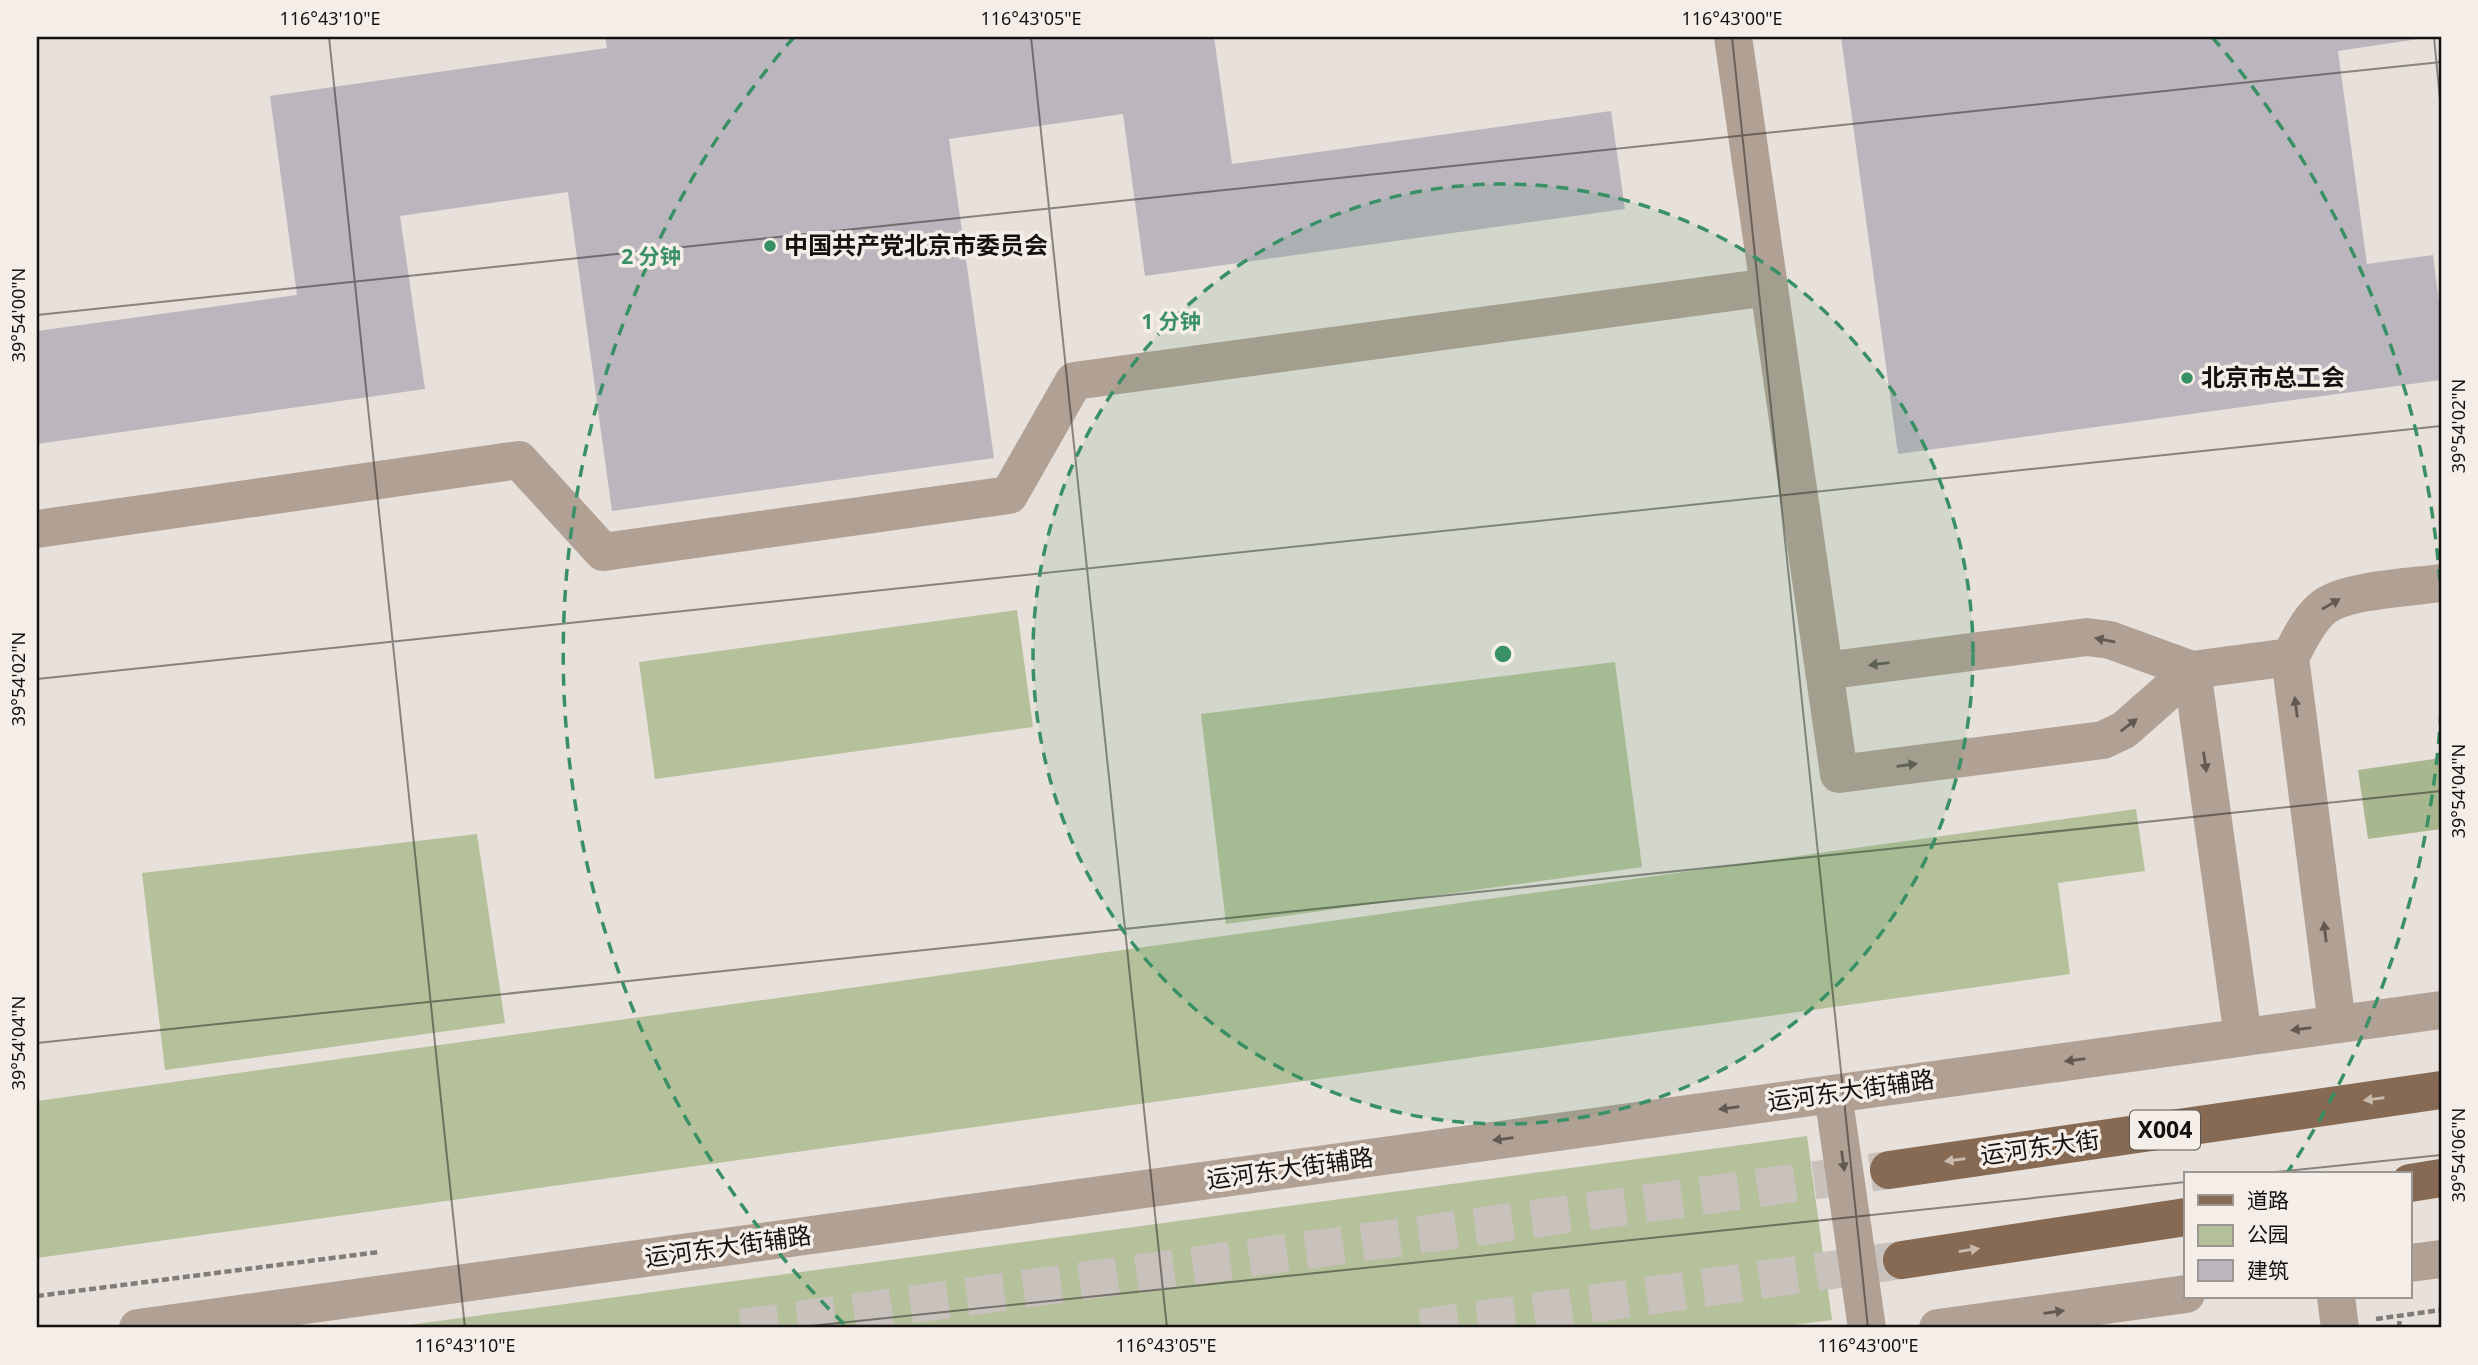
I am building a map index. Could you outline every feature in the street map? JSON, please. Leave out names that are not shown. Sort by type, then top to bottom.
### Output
[{"type":"main road","name":"运河东大街","points":[[1889,1170],[2441,1090]]},
{"type":"main road","points":[[2412,1183],[2441,1178]]},
{"type":"main road","points":[[1902,1260],[2184,1217]]},
{"type":"street","points":[[1733,37],[1839,774],[2103,740],[2124,730],[2192,670]]},
{"type":"street","points":[[37,528],[519,460],[603,552],[1009,495],[1074,382],[1769,288]]},
{"type":"street","points":[[2337,1024],[2290,657],[2304,632],[2323,608],[2344,597],[2441,583]]},
{"type":"street","points":[[1824,671],[2087,637],[2109,640],[2192,670],[2290,657]]},
{"type":"street","points":[[2192,670],[2243,1037]]},
{"type":"street","name":"运河东大街辅路","points":[[138,1328],[2441,1010]]},
{"type":"street","points":[[1833,1094],[1867,1328]]},
{"type":"street","points":[[2412,1263],[2441,1259]]},
{"type":"street","points":[[1938,1328],[2184,1294]]},
{"type":"street","points":[[2336,1298],[2340,1328]]},
{"type":"path","points":[[2399,1328],[2400,1315]]},
{"type":"green space","points":[[1017,610],[1033,727],[655,779],[639,662]]},
{"type":"green space","points":[[1615,662],[1642,867],[1226,924],[1201,714]]},
{"type":"green space","points":[[2441,758],[2441,829],[2368,839],[2358,770]]},
{"type":"green space","points":[[2136,809],[2145,871],[2058,883],[2070,974],[37,1258],[37,1101]]},
{"type":"green space","points":[[477,834],[505,1023],[165,1070],[142,873]]},
{"type":"green space","points":[[1807,1136],[1832,1320],[1771,1328],[387,1328]]},
{"type":"building","name":"中国共产党北京市委员会","points":[[605,37],[1214,37],[1232,164],[1611,111],[1625,209],[1145,276],[1123,114],[949,139],[994,458],[612,511],[568,192],[400,216],[425,389],[37,444],[37,331],[297,295],[270,96],[607,48]]},
{"type":"building","points":[[1841,37],[2432,37],[2338,51],[2367,264],[2433,255],[2441,319],[2441,380],[1898,454]]},
{"type":"tunnel","points":[[741,1328],[1889,1170]]},
{"type":"tunnel","points":[[1421,1328],[1902,1260]]},
{"type":"place","name":"中国共产党北京市委员会","points":[[770,246]]},
{"type":"place","name":"北京市总工会","points":[[2187,378]]}]
